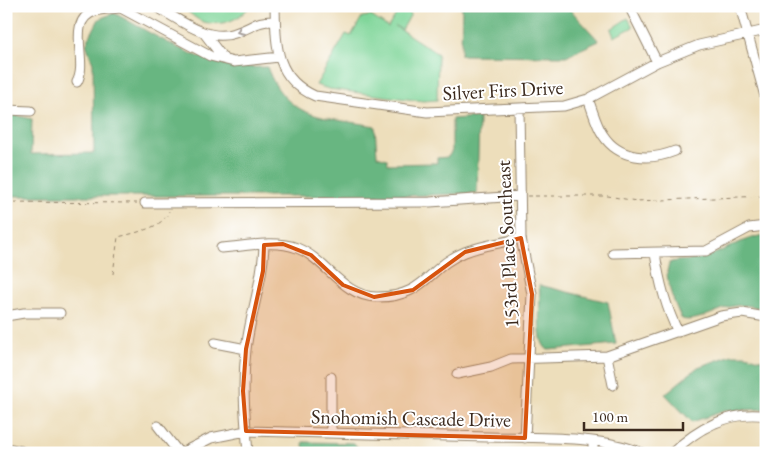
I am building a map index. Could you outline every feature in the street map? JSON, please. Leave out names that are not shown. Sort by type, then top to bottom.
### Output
[{"type":"street","points":[[155,6],[204,33],[224,36],[242,31],[259,21],[276,21]]},
{"type":"street","points":[[78,82],[82,64],[79,36],[83,20],[96,11],[118,7],[210,56],[234,62],[278,57],[275,6]]},
{"type":"street","points":[[629,6],[657,62]]},
{"type":"street","points":[[740,6],[766,100]]},
{"type":"street","name":"Silver Firs Drive","points":[[278,57],[288,77],[300,89],[315,96],[427,112],[564,106],[588,99],[657,62],[699,45],[766,30]]},
{"type":"street","points":[[204,33],[224,60]]},
{"type":"street","points":[[588,99],[602,135],[614,148],[627,155],[646,158],[664,156],[675,151]]},
{"type":"street","name":"153rd Place Southeast","points":[[518,108],[521,238],[532,294],[525,438]]},
{"type":"street","points":[[6,110],[31,111]]},
{"type":"street","points":[[145,203],[430,202],[520,196]]},
{"type":"street","points":[[613,253],[706,251],[749,228],[766,226]]},
{"type":"street","points":[[221,248],[283,244],[304,251],[317,259],[344,284],[360,294],[374,297],[394,296],[413,290],[465,252],[521,238]]},
{"type":"street","points":[[248,453],[243,392],[246,348],[263,271],[264,245]]},
{"type":"street","points":[[655,253],[659,282],[669,314],[678,332]]},
{"type":"street","points":[[6,316],[24,313],[60,314]]},
{"type":"street","points":[[457,374],[511,359],[607,356],[721,316],[742,313],[766,317]]},
{"type":"street","points":[[214,343],[246,348]]},
{"type":"street","points":[[607,356],[613,385]]},
{"type":"street","points":[[331,377],[331,434]]},
{"type":"street","points":[[672,453],[687,439],[708,426],[735,417],[766,416]]},
{"type":"street","points":[[158,426],[180,453]]},
{"type":"street","name":"Snohomish Cascade Drive","points":[[180,453],[211,438],[246,431],[525,438],[626,446],[642,453]]},
{"type":"street","points":[[593,442],[593,453]]},
{"type":"street","points":[[6,448],[22,451]]},
{"type":"path","points":[[520,196],[608,196],[636,201],[766,196]]},
{"type":"path","points":[[6,202],[145,203]]},
{"type":"path","points":[[113,274],[118,237],[156,225],[168,215],[171,203]]},
{"type":"highlighted area","points":[[521,238],[532,294],[525,438],[246,431],[243,391],[246,349],[263,271],[264,245],[283,244],[311,255],[343,285],[374,297],[413,290],[465,252]]},
{"type":"green space","points":[[181,6],[250,6],[235,19],[217,24],[201,21]]},
{"type":"green space","points":[[462,6],[567,6],[599,41],[566,56],[461,55]]},
{"type":"green space","points":[[401,7],[411,14],[402,30],[395,26],[438,54],[437,100],[423,101],[329,89],[316,85],[346,34],[351,36],[362,17],[371,16],[388,27]]},
{"type":"green space","points":[[114,13],[169,43],[205,59],[245,67],[267,67],[275,85],[285,98],[297,107],[310,113],[325,118],[375,126],[377,156],[387,159],[388,164],[437,163],[437,158],[448,157],[452,151],[452,119],[479,117],[477,193],[405,196],[6,196],[6,113],[32,119],[31,154],[94,153],[93,63],[86,44],[99,19]]},
{"type":"green space","points":[[628,18],[633,27],[614,37],[611,29]]},
{"type":"green space","points":[[766,235],[766,307],[764,310],[742,305],[729,307],[691,320],[681,318],[668,281],[668,267],[671,262],[707,257],[757,236]]},
{"type":"green space","points":[[539,285],[608,302],[616,344],[548,350],[541,338]]},
{"type":"green space","points":[[732,355],[746,355],[766,361],[764,409],[724,411],[692,422],[665,394],[698,367]]},
{"type":"green space","points":[[303,442],[354,443],[362,453],[304,453]]}]
